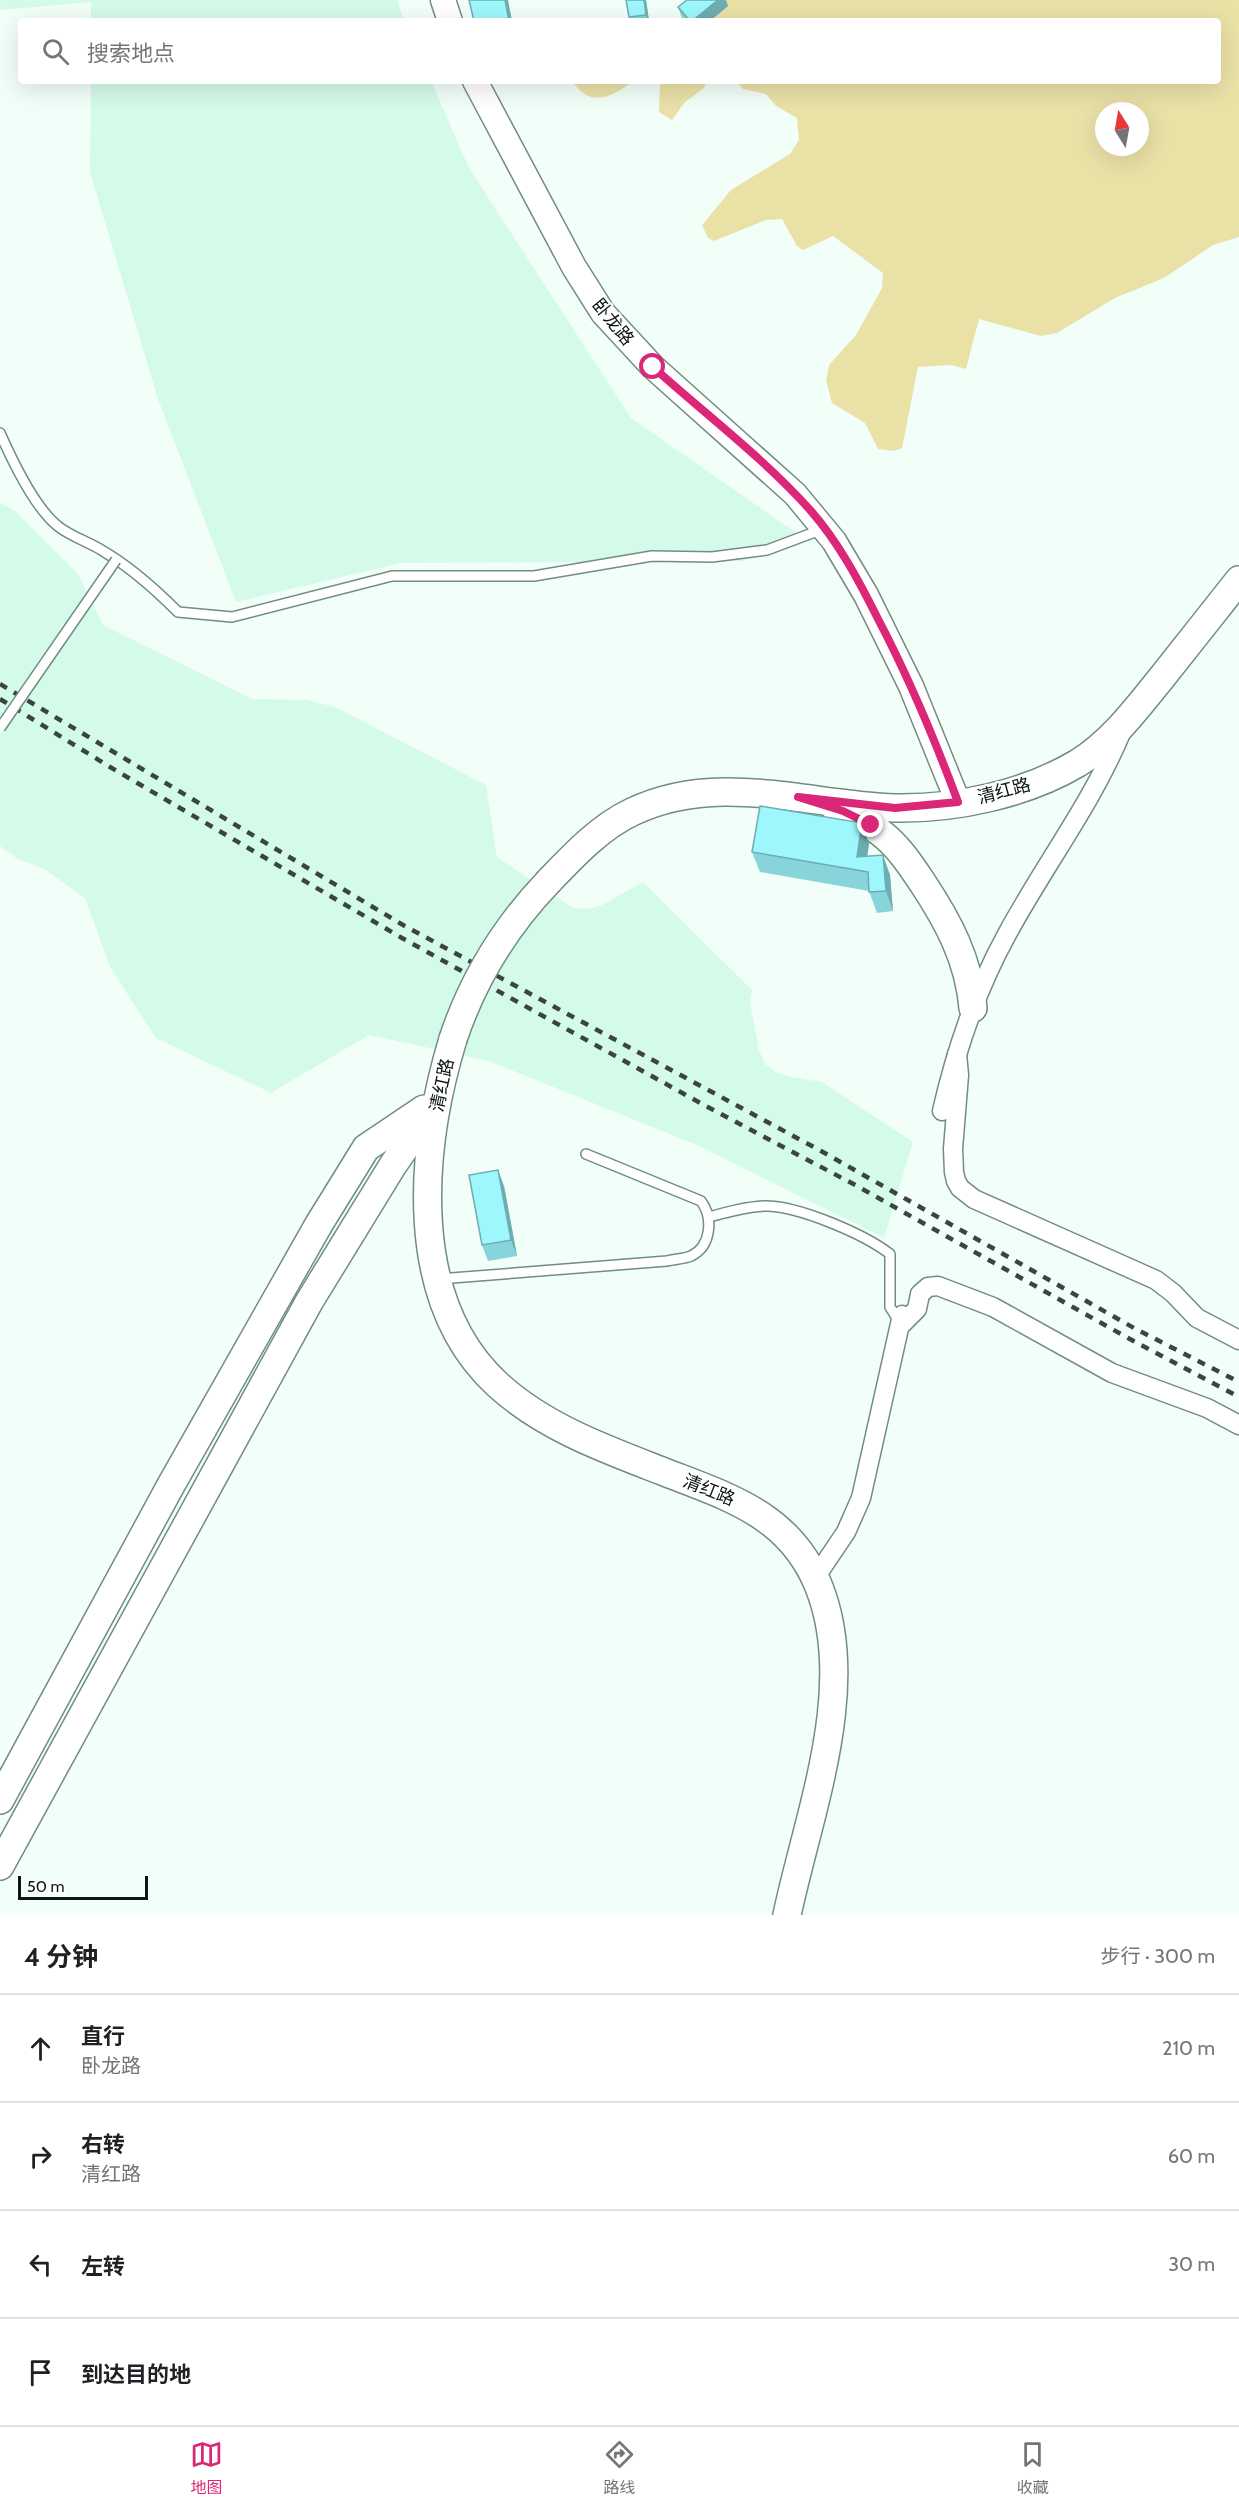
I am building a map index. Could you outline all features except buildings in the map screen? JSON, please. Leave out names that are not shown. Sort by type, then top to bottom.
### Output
[{"type":"main road","name":"清红路","points":[[788,1915],[818,1790],[832,1699],[833,1672],[829,1628],[824,1603],[815,1578],[808,1564],[788,1537],[753,1509],[580,1437],[528,1409],[486,1373],[462,1342],[444,1305],[437,1279],[429,1207],[430,1162],[437,1101],[453,1039],[468,999],[486,963],[521,912],[549,881],[606,828],[630,812],[650,804],[690,794],[718,792],[746,792],[895,808],[958,802],[1019,789],[1060,773],[1094,752],[1125,723],[1239,580]]},
{"type":"main road","points":[[798,797],[856,817],[882,833],[900,851],[934,900],[956,940],[968,974],[973,1008]]},
{"type":"main road","points":[[0,1800],[288,1276],[366,1148],[437,1101]]},
{"type":"main road","points":[[0,1866],[309,1302],[393,1165],[437,1101]]},
{"type":"street","points":[[443,0],[449,18]]},
{"type":"street","name":"卧龙路","points":[[477,84],[574,267],[603,313],[646,360],[795,494],[825,528],[846,559],[889,639],[932,735],[958,802]]},
{"type":"street","points":[[942,1111],[957,1054],[973,1008],[1005,937],[1092,793],[1125,723]]},
{"type":"street","points":[[957,1054],[959,1075],[953,1149],[956,1181],[960,1188],[974,1199],[1156,1280],[1173,1293],[1197,1318],[1239,1340]]},
{"type":"street","points":[[815,1578],[846,1532],[861,1498],[902,1316],[917,1310],[920,1294],[928,1287],[938,1286],[993,1306],[1112,1373],[1207,1408],[1239,1425]]},
{"type":"lane","points":[[0,433],[12,462],[38,502],[58,526],[148,581],[178,612],[232,617],[392,576],[534,576],[652,556],[712,557],[767,550],[825,528]]},
{"type":"lane","points":[[0,728],[116,560]]},
{"type":"lane","points":[[437,1279],[667,1261],[692,1256],[703,1245],[708,1236],[709,1217],[708,1210],[701,1201],[586,1154]]},
{"type":"lane","points":[[709,1217],[741,1209],[779,1207],[807,1214],[874,1242],[890,1254],[890,1307],[902,1316]]},
{"type":"shaded area","points":[[0,0],[397,0],[403,18],[91,18],[91,2],[0,10]]},
{"type":"shaded area","points":[[712,0],[1239,0],[1239,237],[1213,245],[1164,278],[1115,298],[1057,333],[1041,336],[979,319],[966,369],[951,365],[918,367],[902,448],[894,451],[878,449],[865,423],[832,403],[826,380],[829,365],[856,335],[882,288],[883,273],[833,236],[803,250],[797,246],[782,219],[766,220],[714,241],[708,238],[702,225],[731,190],[790,154],[799,140],[797,118],[776,106],[766,94],[743,89],[739,84],[1221,84],[1221,18],[708,18]]},
{"type":"shaded area","points":[[91,84],[432,84],[469,168],[631,418],[798,534],[745,561],[401,563],[236,602],[158,399],[90,172]]},
{"type":"shaded area","points":[[574,84],[629,84],[602,98],[594,98],[579,90]]},
{"type":"shaded area","points":[[660,84],[706,84],[704,88],[685,102],[672,120],[659,112]]},
{"type":"shaded area","points":[[0,503],[14,510],[78,574],[103,625],[252,699],[307,700],[335,707],[486,785],[497,857],[573,908],[588,909],[602,905],[643,882],[752,990],[750,1003],[759,1050],[765,1064],[776,1072],[790,1077],[822,1082],[913,1142],[884,1238],[697,1145],[489,1061],[369,1035],[271,1093],[156,1038],[110,967],[85,898],[44,869],[16,858],[0,846]]},
{"type":"railway","points":[[0,684],[403,925],[821,1151],[1134,1328],[1239,1382]]},
{"type":"railway","points":[[0,699],[110,767],[402,938],[1239,1397]]},
{"type":"route","points":[[653,367],[770,470],[811,511],[846,559],[889,639],[932,735],[958,802],[895,808],[798,797],[830,806],[871,825]]}]
